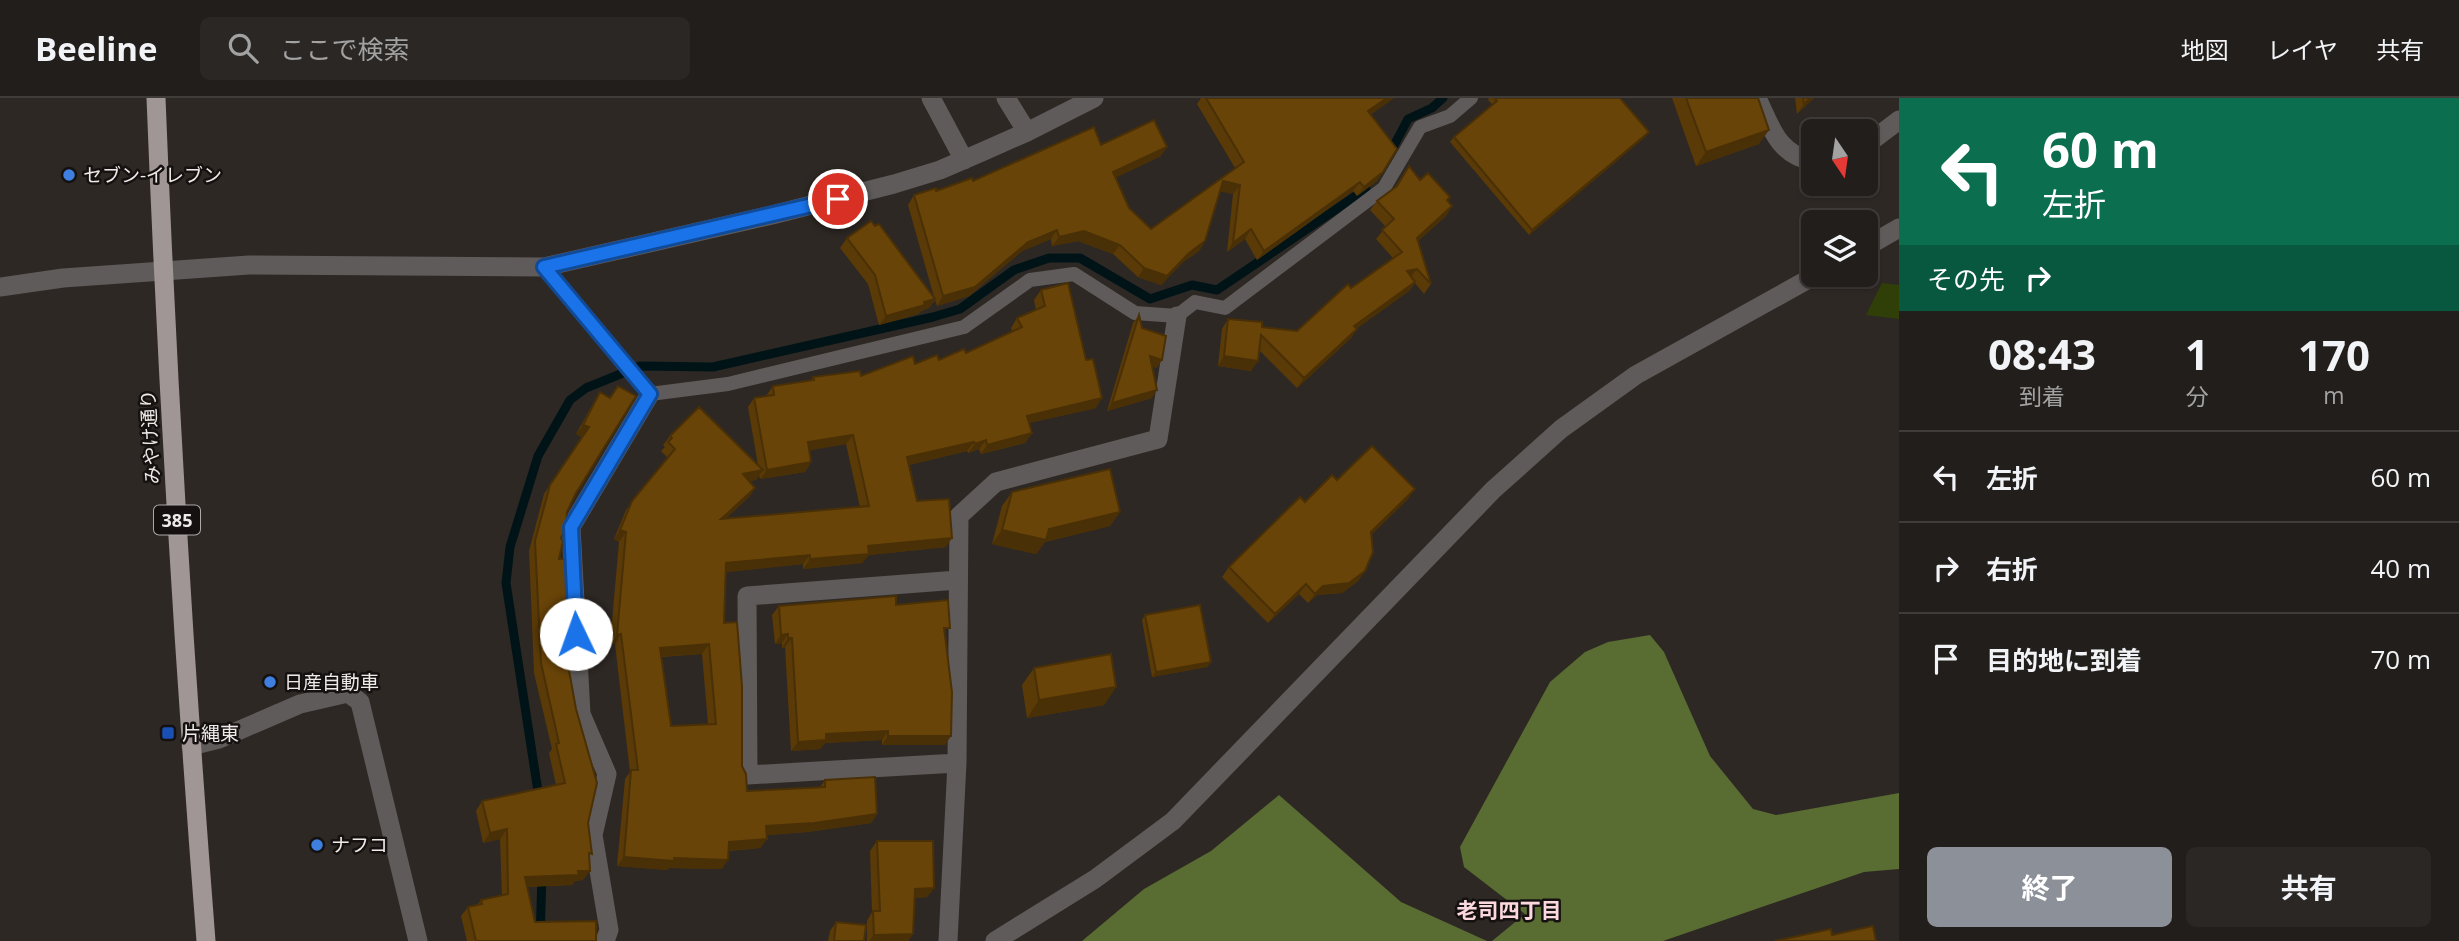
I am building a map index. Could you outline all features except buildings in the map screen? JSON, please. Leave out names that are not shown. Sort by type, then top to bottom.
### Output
[{"type":"highway","name":"みやけ通り","points":[[156,98],[163,270],[191,746],[206,941]]},
{"type":"street","points":[[931,98],[964,160]]},
{"type":"street","points":[[1006,98],[1027,132]]},
{"type":"street","points":[[0,287],[63,278],[249,265],[544,267],[820,204],[894,184],[964,160],[1094,98]]},
{"type":"street","points":[[1757,98],[1776,139],[1801,159]]},
{"type":"street","points":[[1878,136],[1899,120]]},
{"type":"street","points":[[1878,240],[1899,228]]},
{"type":"street","points":[[995,941],[1095,879],[1173,821],[1493,490],[1561,429],[1636,375],[1801,283]]},
{"type":"street","points":[[948,941],[957,763],[959,516],[996,482],[1158,439],[1177,316]]},
{"type":"street","points":[[605,941],[609,930],[593,835],[607,774],[581,714],[571,527],[650,394]]},
{"type":"street","points":[[957,763],[748,775],[747,596],[958,580]]},
{"type":"street","points":[[191,746],[219,740],[300,704],[348,693],[360,702],[418,941]]},
{"type":"lane","points":[[544,267],[650,394],[728,384],[964,327],[1030,280],[1074,274],[1135,313],[1177,316],[1195,302],[1225,308],[1384,188],[1420,127],[1450,116],[1471,98]]},
{"type":"green space","points":[[1882,283],[1899,285],[1899,319],[1866,315]]},
{"type":"green space","points":[[1650,635],[1664,652],[1710,756],[1753,809],[1776,815],[1899,793],[1899,869],[1864,872],[1663,941],[1492,941],[1525,914],[1464,867],[1460,847],[1550,682],[1585,652],[1608,642]]},
{"type":"green space","points":[[1279,795],[1401,902],[1487,941],[1082,941],[1144,889],[1211,851]]},
{"type":"waterway","points":[[1389,155],[1408,119],[1432,108],[1443,98]]},
{"type":"waterway","points":[[539,798],[506,583],[510,547],[538,456],[570,400],[586,388],[640,366],[713,367],[933,317],[960,309],[1014,270],[1049,258],[1080,258],[1150,299],[1192,285],[1217,290],[1366,189]]},
{"type":"waterway","points":[[540,941],[542,875]]},
{"type":"place","name":"セブン-イレブン","points":[[69,175]]},
{"type":"place","name":"日産自動車","points":[[270,682]]},
{"type":"place","name":"片縄東","points":[[168,733]]},
{"type":"place","name":"ナフコ","points":[[317,845]]},
{"type":"district","name":"老司四丁目","points":[[1509,910]]},
{"type":"route","points":[[576,634],[571,527],[650,394],[544,267],[838,199]]}]
